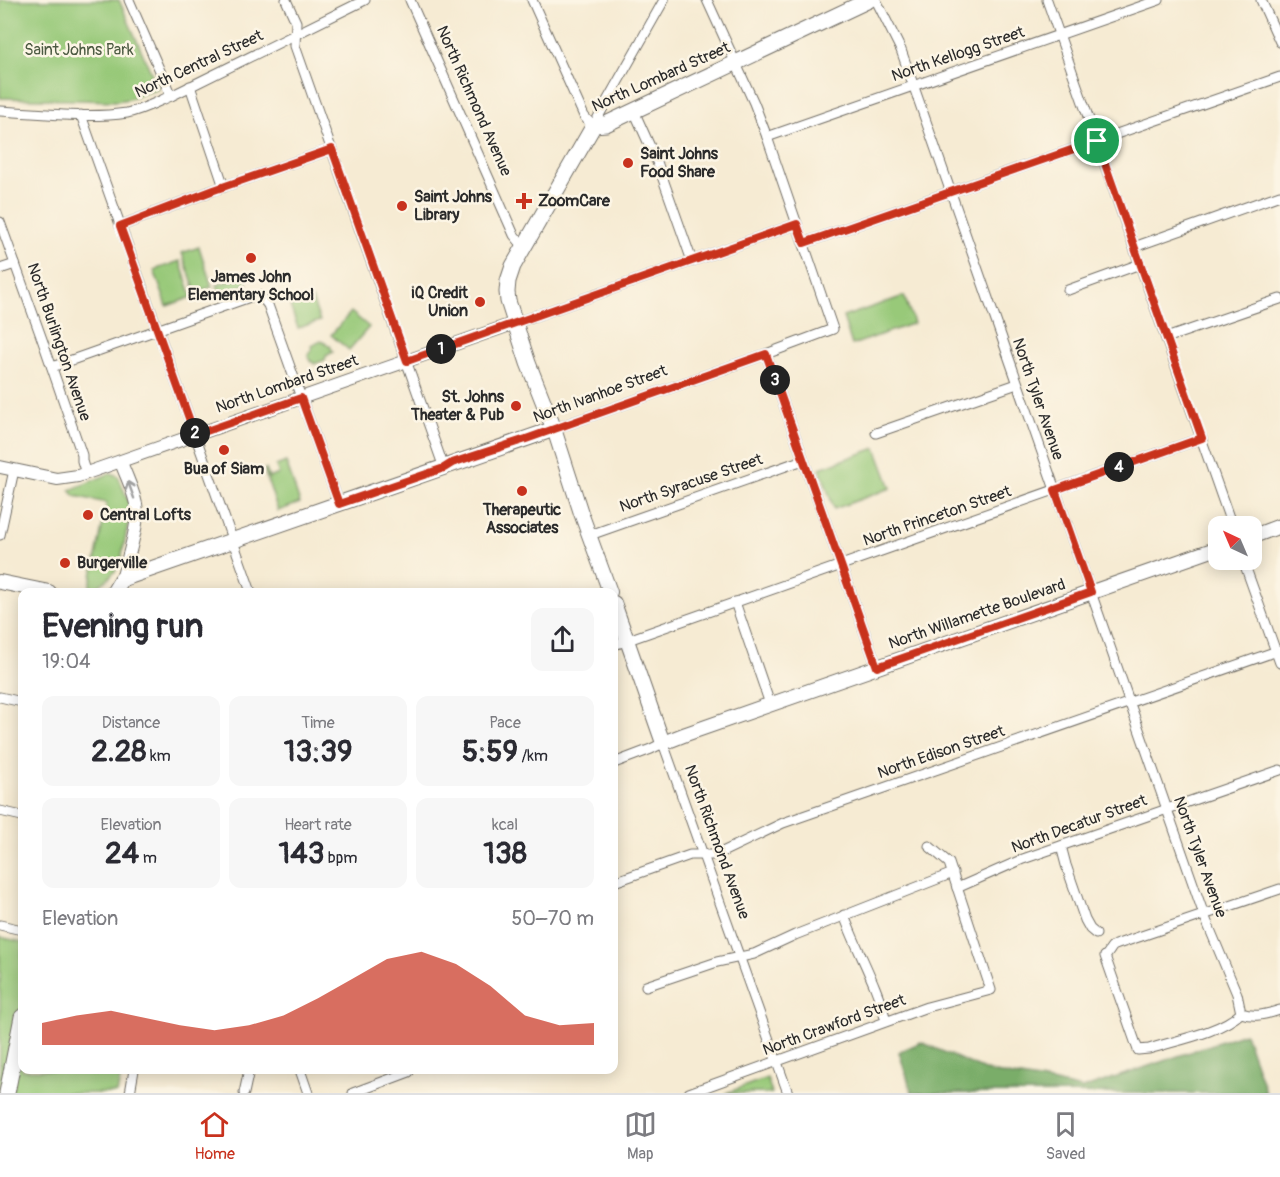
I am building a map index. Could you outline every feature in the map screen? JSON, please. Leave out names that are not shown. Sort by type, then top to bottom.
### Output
[{"type":"main road","name":"North Lombard Street","points":[[515,323],[507,292],[513,266],[594,125],[606,124],[869,0]]},
{"type":"main road","points":[[515,323],[609,588]]},
{"type":"main road","name":"North Ivanhoe Street","points":[[122,579],[554,429]]},
{"type":"main road","points":[[1262,533],[1280,526]]},
{"type":"main road","name":"North Willamette Boulevard","points":[[663,743],[1208,551]]},
{"type":"main road","points":[[116,588],[122,579]]},
{"type":"main road","points":[[0,582],[29,588]]},
{"type":"main road","name":"North Richmond Avenue","points":[[620,642],[663,743]]},
{"type":"main road","points":[[6,1093],[18,1036]]},
{"type":"street","points":[[129,0],[171,96]]},
{"type":"street","points":[[286,0],[296,22],[295,46],[444,468]]},
{"type":"street","name":"North Central Street","points":[[0,111],[81,115],[128,112],[148,106],[365,0]]},
{"type":"street","name":"North Richmond Avenue","points":[[410,0],[514,235],[524,247]]},
{"type":"street","points":[[532,0],[584,116],[594,125],[664,0]]},
{"type":"street","points":[[707,0],[754,103],[804,243],[1280,76]]},
{"type":"street","name":"North Tyler Avenue","points":[[876,0],[901,50],[1204,915],[1237,994],[1242,1013]]},
{"type":"street","points":[[1047,0],[1229,516]]},
{"type":"street","name":"North Kellogg Street","points":[[767,137],[1159,0]]},
{"type":"street","points":[[1261,0],[1280,42]]},
{"type":"street","points":[[190,86],[224,187]]},
{"type":"street","points":[[634,111],[657,162],[692,261]]},
{"type":"street","points":[[81,115],[250,588]]},
{"type":"street","points":[[120,226],[332,149]]},
{"type":"street","points":[[1134,247],[1280,195]]},
{"type":"street","name":"North Burlington Avenue","points":[[0,222],[52,367],[82,455],[86,474]]},
{"type":"street","points":[[515,323],[797,224]]},
{"type":"street","name":"North Ivanhoe Street","points":[[554,429],[833,329],[804,243]]},
{"type":"street","points":[[0,269],[15,264]]},
{"type":"street","points":[[1068,290],[1140,264]]},
{"type":"street","points":[[52,367],[250,297],[261,296],[268,307],[339,504]]},
{"type":"street","points":[[1166,338],[1280,299]]},
{"type":"street","name":"North Lombard Street","points":[[0,467],[57,479],[72,478],[515,323]]},
{"type":"street","points":[[766,354],[877,667]]},
{"type":"street","points":[[876,433],[1017,384]]},
{"type":"street","name":"North Princeton Street","points":[[620,642],[1202,438]]},
{"type":"street","name":"North Syracuse Street","points":[[590,535],[803,460]]},
{"type":"street","points":[[121,462],[134,495],[137,513],[130,552],[122,579]]},
{"type":"street","points":[[0,535],[14,470]]},
{"type":"street","points":[[1247,570],[1278,650],[1280,663]]},
{"type":"street","points":[[735,602],[770,704]]},
{"type":"street","name":"North Edison Street","points":[[618,881],[690,855],[716,855],[783,823],[1278,650]]},
{"type":"street","points":[[0,697],[18,701]]},
{"type":"street","name":"North Richmond Avenue","points":[[663,743],[788,1093]]},
{"type":"street","name":"North Willamette Boulevard","points":[[618,761],[663,743]]},
{"type":"street","name":"North Decatur Street","points":[[957,888],[1023,859],[1280,770]]},
{"type":"street","points":[[0,811],[18,815]]},
{"type":"street","points":[[928,846],[950,863],[957,888]]},
{"type":"street","points":[[1061,846],[1085,920],[1096,934]]},
{"type":"street","points":[[646,986],[717,962],[754,954],[844,915],[953,873]]},
{"type":"street","name":"North Crawford Street","points":[[689,1093],[886,1021],[936,1004],[991,990],[957,888]]},
{"type":"street","points":[[1280,889],[1116,945],[1105,956],[1138,1050],[1149,1049],[1212,1029],[1242,1013],[1259,1016],[1280,1010]]},
{"type":"street","points":[[844,915],[877,990],[886,1021]]},
{"type":"street","points":[[0,925],[18,929]]},
{"type":"street","points":[[130,1093],[133,1074]]},
{"type":"street","points":[[244,1093],[248,1074]]},
{"type":"street","points":[[301,1074],[308,1093]]},
{"type":"street","points":[[353,1093],[403,1074]]},
{"type":"green space","name":"Saint Johns Park","points":[[0,0],[119,0],[158,88],[129,99],[116,101],[0,98]]},
{"type":"green space","points":[[199,247],[212,287],[196,292],[182,253]]},
{"type":"green space","points":[[180,261],[192,297],[167,306],[154,270]]},
{"type":"green space","points":[[244,276],[247,284],[220,294],[217,285]]},
{"type":"green space","points":[[904,296],[914,323],[852,345],[843,317]]},
{"type":"green space","points":[[312,299],[320,321],[298,328],[290,306]]},
{"type":"green space","points":[[351,312],[369,327],[349,350],[331,335]]},
{"type":"green space","points":[[321,341],[330,346],[333,352],[326,356],[325,360],[314,364],[308,355],[311,346]]},
{"type":"green space","points":[[876,448],[891,488],[834,509],[820,468]]},
{"type":"green space","points":[[286,462],[300,503],[278,511],[264,470],[266,469],[269,478],[279,474],[276,466]]},
{"type":"green space","points":[[111,473],[118,476],[131,508],[121,560],[109,578],[96,588],[90,588],[107,503],[75,496],[70,490]]},
{"type":"green space","points":[[0,937],[18,941],[18,1074],[121,1074],[117,1093],[0,1093]]},
{"type":"green space","points":[[1245,1033],[1266,1093],[912,1093],[899,1052],[921,1042],[989,1072],[1082,1089]]},
{"type":"green space","points":[[767,1078],[772,1093],[726,1093]]},
{"type":"place","name":"Saint Johns Food Share","points":[[628,163]]},
{"type":"place","name":"ZoomCare","points":[[524,201]]},
{"type":"place","name":"Saint Johns Library","points":[[402,206]]},
{"type":"place","name":"James John Elementary School","points":[[251,258]]},
{"type":"place","name":"iQ Credit Union","points":[[480,302]]},
{"type":"place","name":"St. Johns Theater & Pub","points":[[516,406]]},
{"type":"place","name":"Bua of Siam","points":[[224,450]]},
{"type":"place","name":"Therapeutic Associates","points":[[522,491]]},
{"type":"place","name":"Central Lofts","points":[[88,515]]},
{"type":"place","name":"Burgerville","points":[[65,563]]},
{"type":"route","points":[[1097,141],[1202,438],[1055,490],[1091,592],[877,667],[766,354],[339,504],[301,398],[195,435],[120,226],[332,149],[407,361],[797,224],[804,243],[1097,141]]}]
